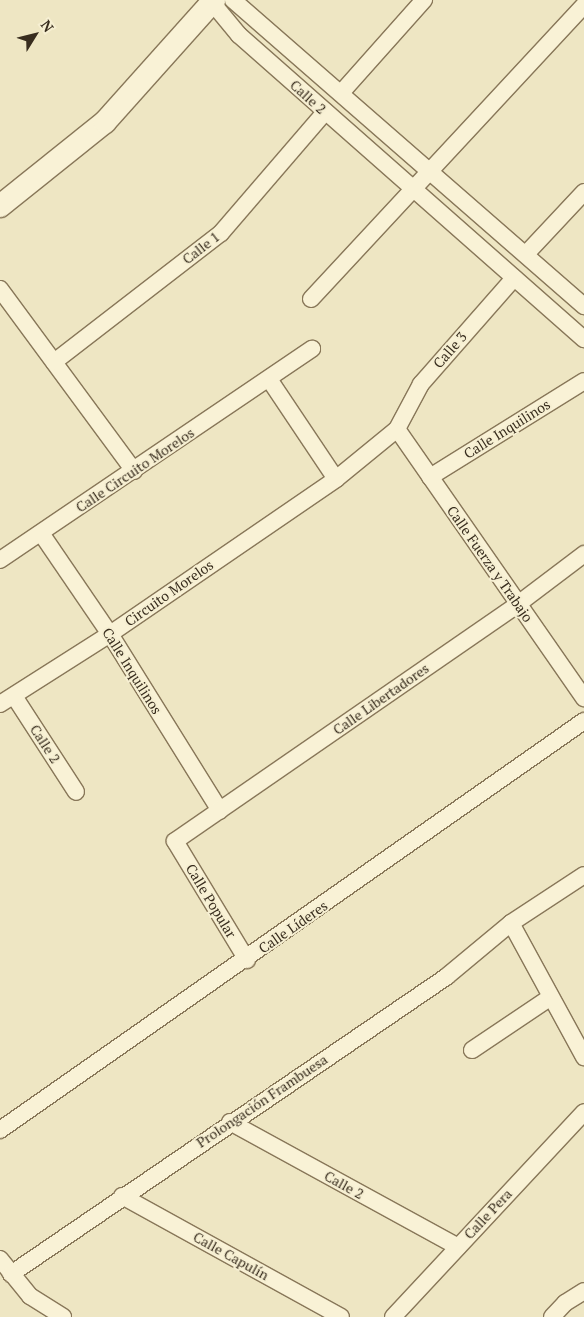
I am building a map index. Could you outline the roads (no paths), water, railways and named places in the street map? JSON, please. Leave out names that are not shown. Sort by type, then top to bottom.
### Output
[{"type":"main road","points":[[0,206],[105,122],[212,1]]},
{"type":"street","name":"Calle 2","points":[[233,0],[584,306]]},
{"type":"street","points":[[341,93],[424,0]]},
{"type":"street","name":"Calle 2","points":[[212,1],[239,34],[412,189],[584,339]]},
{"type":"street","points":[[311,299],[412,189],[432,172],[584,5]]},
{"type":"street","name":"Calle 1","points":[[54,362],[221,233],[325,112]]},
{"type":"street","points":[[526,254],[584,192]]},
{"type":"street","name":"Calle 3","points":[[397,429],[421,384],[514,278]]},
{"type":"street","points":[[0,289],[134,472]]},
{"type":"street","name":"Calle Circuito Morelos","points":[[0,560],[134,472],[312,349]]},
{"type":"street","points":[[269,380],[336,478]]},
{"type":"street","name":"Calle Inquilinos","points":[[430,477],[584,381]]},
{"type":"street","name":"Calle Fuerza y Trabajo","points":[[397,429],[584,698]]},
{"type":"street","name":"Circuito Morelos","points":[[7,700],[110,634],[336,478],[397,429]]},
{"type":"street","name":"Calle Inquilinos","points":[[41,533],[110,634],[220,811]]},
{"type":"street","name":"Calle Libertadores","points":[[175,841],[518,604],[584,554]]},
{"type":"street","name":"Calle 2","points":[[7,700],[76,792]]},
{"type":"street","name":"Calle Líderes","points":[[0,1130],[247,960],[584,721]]},
{"type":"street","name":"Calle Popular","points":[[175,841],[247,960]]},
{"type":"street","name":"Prolongación Frambuesa","points":[[11,1274],[230,1122],[446,977],[511,923],[584,875]]},
{"type":"street","points":[[511,923],[584,1057]]},
{"type":"street","points":[[472,1050],[552,997]]},
{"type":"street","name":"Calle Pera","points":[[394,1317],[584,1112]]},
{"type":"street","name":"Calle 2","points":[[230,1122],[458,1247]]},
{"type":"street","name":"Calle Capulín","points":[[122,1196],[340,1317]]},
{"type":"street","points":[[0,1259],[30,1296],[56,1315]]},
{"type":"street","points":[[552,1317],[565,1302],[584,1291]]}]
